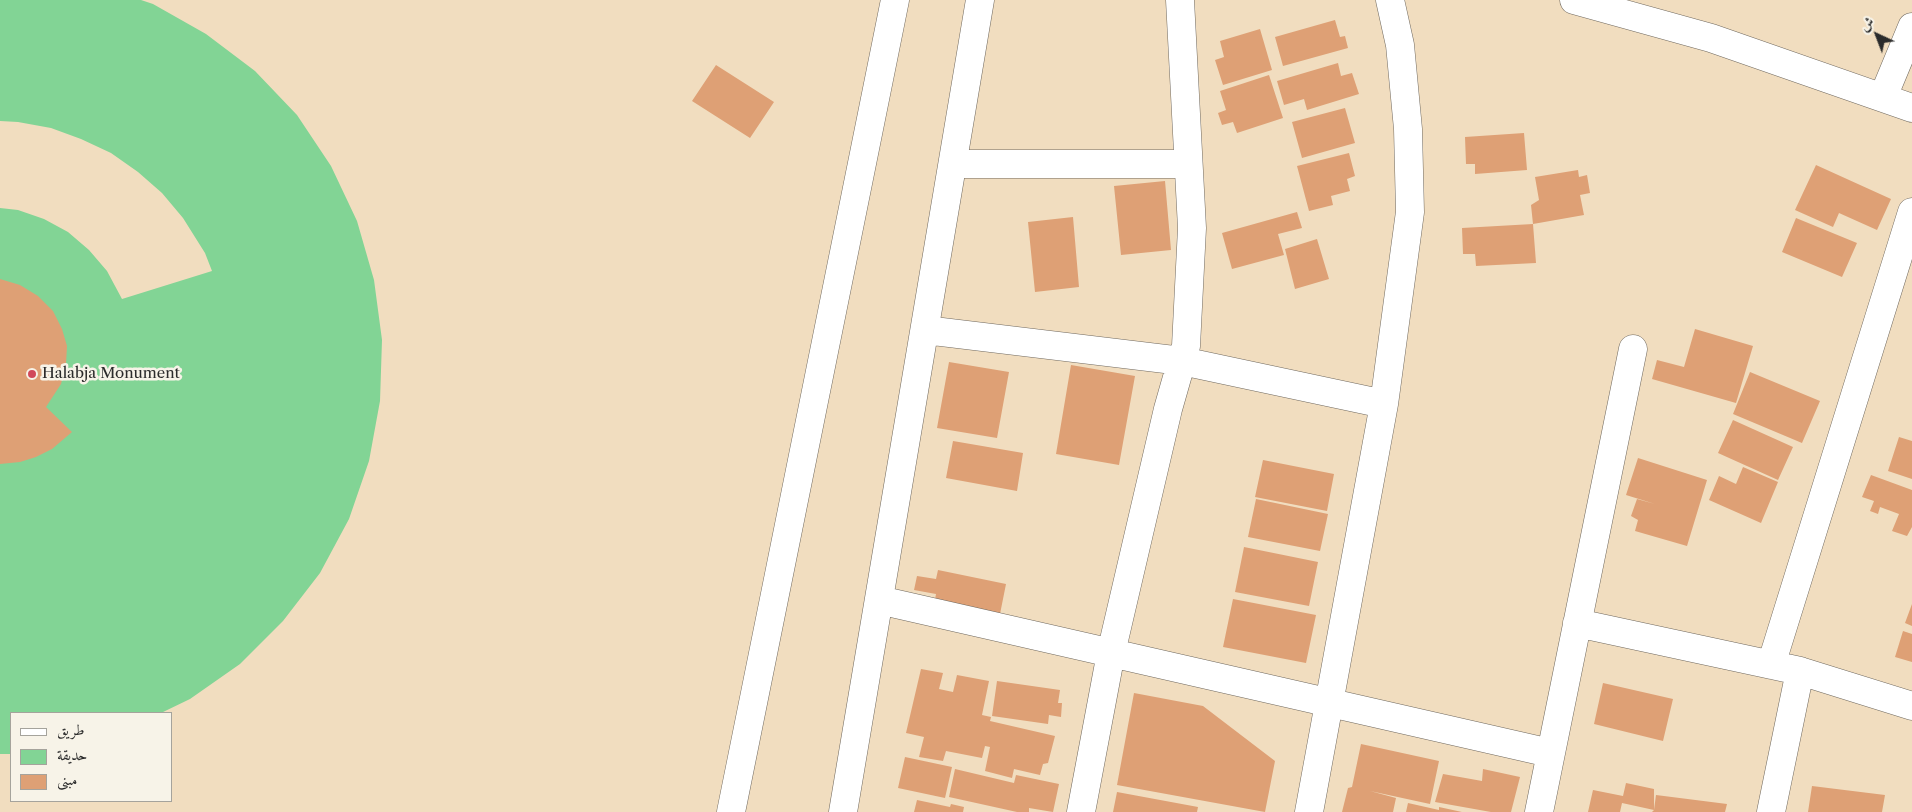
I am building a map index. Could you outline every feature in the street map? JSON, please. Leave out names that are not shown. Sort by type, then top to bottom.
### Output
[{"type":"street","points":[[731,812],[895,0]]},
{"type":"street","points":[[843,812],[980,0]]},
{"type":"street","points":[[1081,812],[1111,653],[1168,409],[1186,346],[1192,228],[1180,0]]},
{"type":"street","points":[[1309,812],[1384,404],[1410,212],[1408,129],[1400,45],[1390,0]]},
{"type":"street","points":[[1574,0],[1710,38],[1912,108]]},
{"type":"street","points":[[1883,97],[1912,27]]},
{"type":"street","points":[[953,164],[1188,164]]},
{"type":"street","points":[[1771,665],[1912,212]]},
{"type":"street","points":[[925,330],[1182,361],[1384,404]]},
{"type":"street","points":[[1539,812],[1633,349]]},
{"type":"street","points":[[879,600],[1550,753]]},
{"type":"street","points":[[1577,623],[1800,671],[1912,706]]},
{"type":"street","points":[[1771,812],[1800,671]]},
{"type":"green space","points":[[0,0],[141,0],[153,4],[206,34],[255,71],[297,115],[331,166],[357,221],[374,280],[382,340],[380,401],[369,461],[349,519],[320,573],[283,621],[240,664],[190,699],[163,712],[10,712],[10,754],[0,754],[0,208],[18,210],[44,219],[68,232],[89,250],[107,271],[122,299],[212,271],[205,253],[183,218],[162,193],[138,172],[111,153],[81,139],[51,128],[0,121]]},
{"type":"building","points":[[1335,20],[1340,37],[1345,36],[1348,48],[1283,66],[1275,37]]},
{"type":"building","points":[[1260,29],[1272,70],[1223,85],[1215,60],[1224,57],[1220,41]]},
{"type":"building","points":[[1338,63],[1341,76],[1352,73],[1359,94],[1307,110],[1304,99],[1284,105],[1277,81]]},
{"type":"building","points":[[716,65],[774,102],[750,138],[692,101]]},
{"type":"building","points":[[1269,75],[1283,118],[1237,133],[1233,122],[1222,125],[1218,113],[1226,110],[1220,91]]},
{"type":"building","points":[[1345,108],[1355,143],[1302,158],[1292,122]]},
{"type":"building","points":[[1524,133],[1527,170],[1475,174],[1475,164],[1466,164],[1465,137]]},
{"type":"building","points":[[1349,153],[1355,176],[1347,179],[1350,191],[1331,196],[1333,205],[1309,211],[1297,166]]},
{"type":"building","points":[[1816,165],[1891,199],[1877,230],[1839,213],[1833,227],[1795,210]]},
{"type":"building","points":[[1578,170],[1579,177],[1587,175],[1590,193],[1580,195],[1584,215],[1533,224],[1531,205],[1539,200],[1535,177]]},
{"type":"building","points":[[1165,181],[1171,250],[1121,255],[1114,186]]},
{"type":"building","points":[[1297,212],[1302,228],[1278,234],[1284,255],[1232,269],[1222,233]]},
{"type":"building","points":[[1073,217],[1079,287],[1035,292],[1028,222]]},
{"type":"building","points":[[1796,218],[1857,243],[1842,277],[1782,252]]},
{"type":"building","points":[[1533,224],[1536,263],[1476,266],[1475,254],[1463,254],[1462,228]]},
{"type":"building","points":[[1317,239],[1329,279],[1295,289],[1285,249]]},
{"type":"building","name":"Halabja Monument","points":[[0,279],[20,285],[38,296],[53,311],[62,329],[67,346],[66,364],[61,384],[46,407],[72,432],[52,449],[36,457],[20,462],[0,464]]},
{"type":"building","points":[[1695,329],[1753,346],[1736,403],[1652,379],[1657,360],[1684,367]]},
{"type":"building","points":[[949,362],[1009,372],[997,438],[937,428]]},
{"type":"building","points":[[1071,365],[1135,376],[1119,465],[1056,454]]},
{"type":"building","points":[[1750,372],[1820,401],[1802,443],[1733,414]]},
{"type":"building","points":[[1733,420],[1793,447],[1778,480],[1718,453]]},
{"type":"building","points":[[1899,437],[1912,441],[1912,479],[1888,471]]},
{"type":"building","points":[[953,441],[1023,453],[1017,491],[946,478]]},
{"type":"building","points":[[1638,458],[1707,480],[1687,546],[1635,531],[1638,520],[1631,516],[1637,499],[1655,504],[1626,495]]},
{"type":"building","points":[[1263,460],[1334,474],[1327,511],[1255,497]]},
{"type":"building","points":[[1743,467],[1778,482],[1761,523],[1709,500],[1719,476],[1736,484]]},
{"type":"building","points":[[1871,475],[1912,490],[1912,527],[1907,536],[1892,531],[1899,514],[1880,507],[1878,514],[1870,511],[1874,501],[1862,497]]},
{"type":"building","points":[[1256,499],[1328,514],[1320,551],[1248,537]]},
{"type":"building","points":[[1244,547],[1318,562],[1309,606],[1235,592]]},
{"type":"building","points":[[938,570],[1006,584],[999,619],[934,605],[936,594],[914,590],[917,576],[936,579]]},
{"type":"building","points":[[1233,599],[1316,615],[1306,663],[1223,647]]},
{"type":"building","points":[[1912,604],[1912,626],[1905,623]]},
{"type":"building","points":[[1903,631],[1912,634],[1912,662],[1895,657]]},
{"type":"building","points":[[921,669],[943,673],[939,689],[953,692],[957,675],[989,681],[982,715],[991,717],[990,721],[1055,736],[1048,763],[1043,764],[1040,775],[1014,769],[1012,778],[985,771],[990,747],[985,746],[982,758],[946,751],[943,761],[919,757],[924,737],[906,733]]},
{"type":"building","points":[[997,681],[1060,690],[1058,703],[1062,703],[1061,717],[1049,715],[1048,724],[992,716]]},
{"type":"building","points":[[1603,683],[1673,699],[1663,741],[1594,724]]},
{"type":"building","points":[[1134,693],[1203,706],[1275,761],[1265,812],[1117,785]]},
{"type":"building","points":[[1361,744],[1439,761],[1430,804],[1370,791],[1396,798],[1393,812],[1342,812],[1348,788],[1352,787]]},
{"type":"building","points":[[905,757],[952,767],[945,798],[898,788]]},
{"type":"building","points":[[955,769],[1014,783],[1016,775],[1059,784],[1053,812],[1029,808],[1029,812],[1017,812],[949,797]]},
{"type":"building","points":[[1483,769],[1520,777],[1511,812],[1491,812],[1435,802],[1443,774],[1482,781]]},
{"type":"building","points":[[1626,783],[1654,789],[1654,810],[1622,803],[1620,812],[1588,812],[1593,790],[1623,796]]},
{"type":"building","points":[[1812,786],[1885,795],[1882,812],[1808,812]]},
{"type":"building","points":[[1117,792],[1198,807],[1197,812],[1113,812]]},
{"type":"building","points":[[1656,795],[1727,804],[1725,812],[1652,812]]},
{"type":"building","points":[[917,800],[950,807],[951,804],[964,807],[963,812],[914,812]]},
{"type":"building","points":[[1408,803],[1439,810],[1439,807],[1462,812],[1406,812]]},
{"type":"place","name":"Halabja Monument","points":[[32,374]]}]
